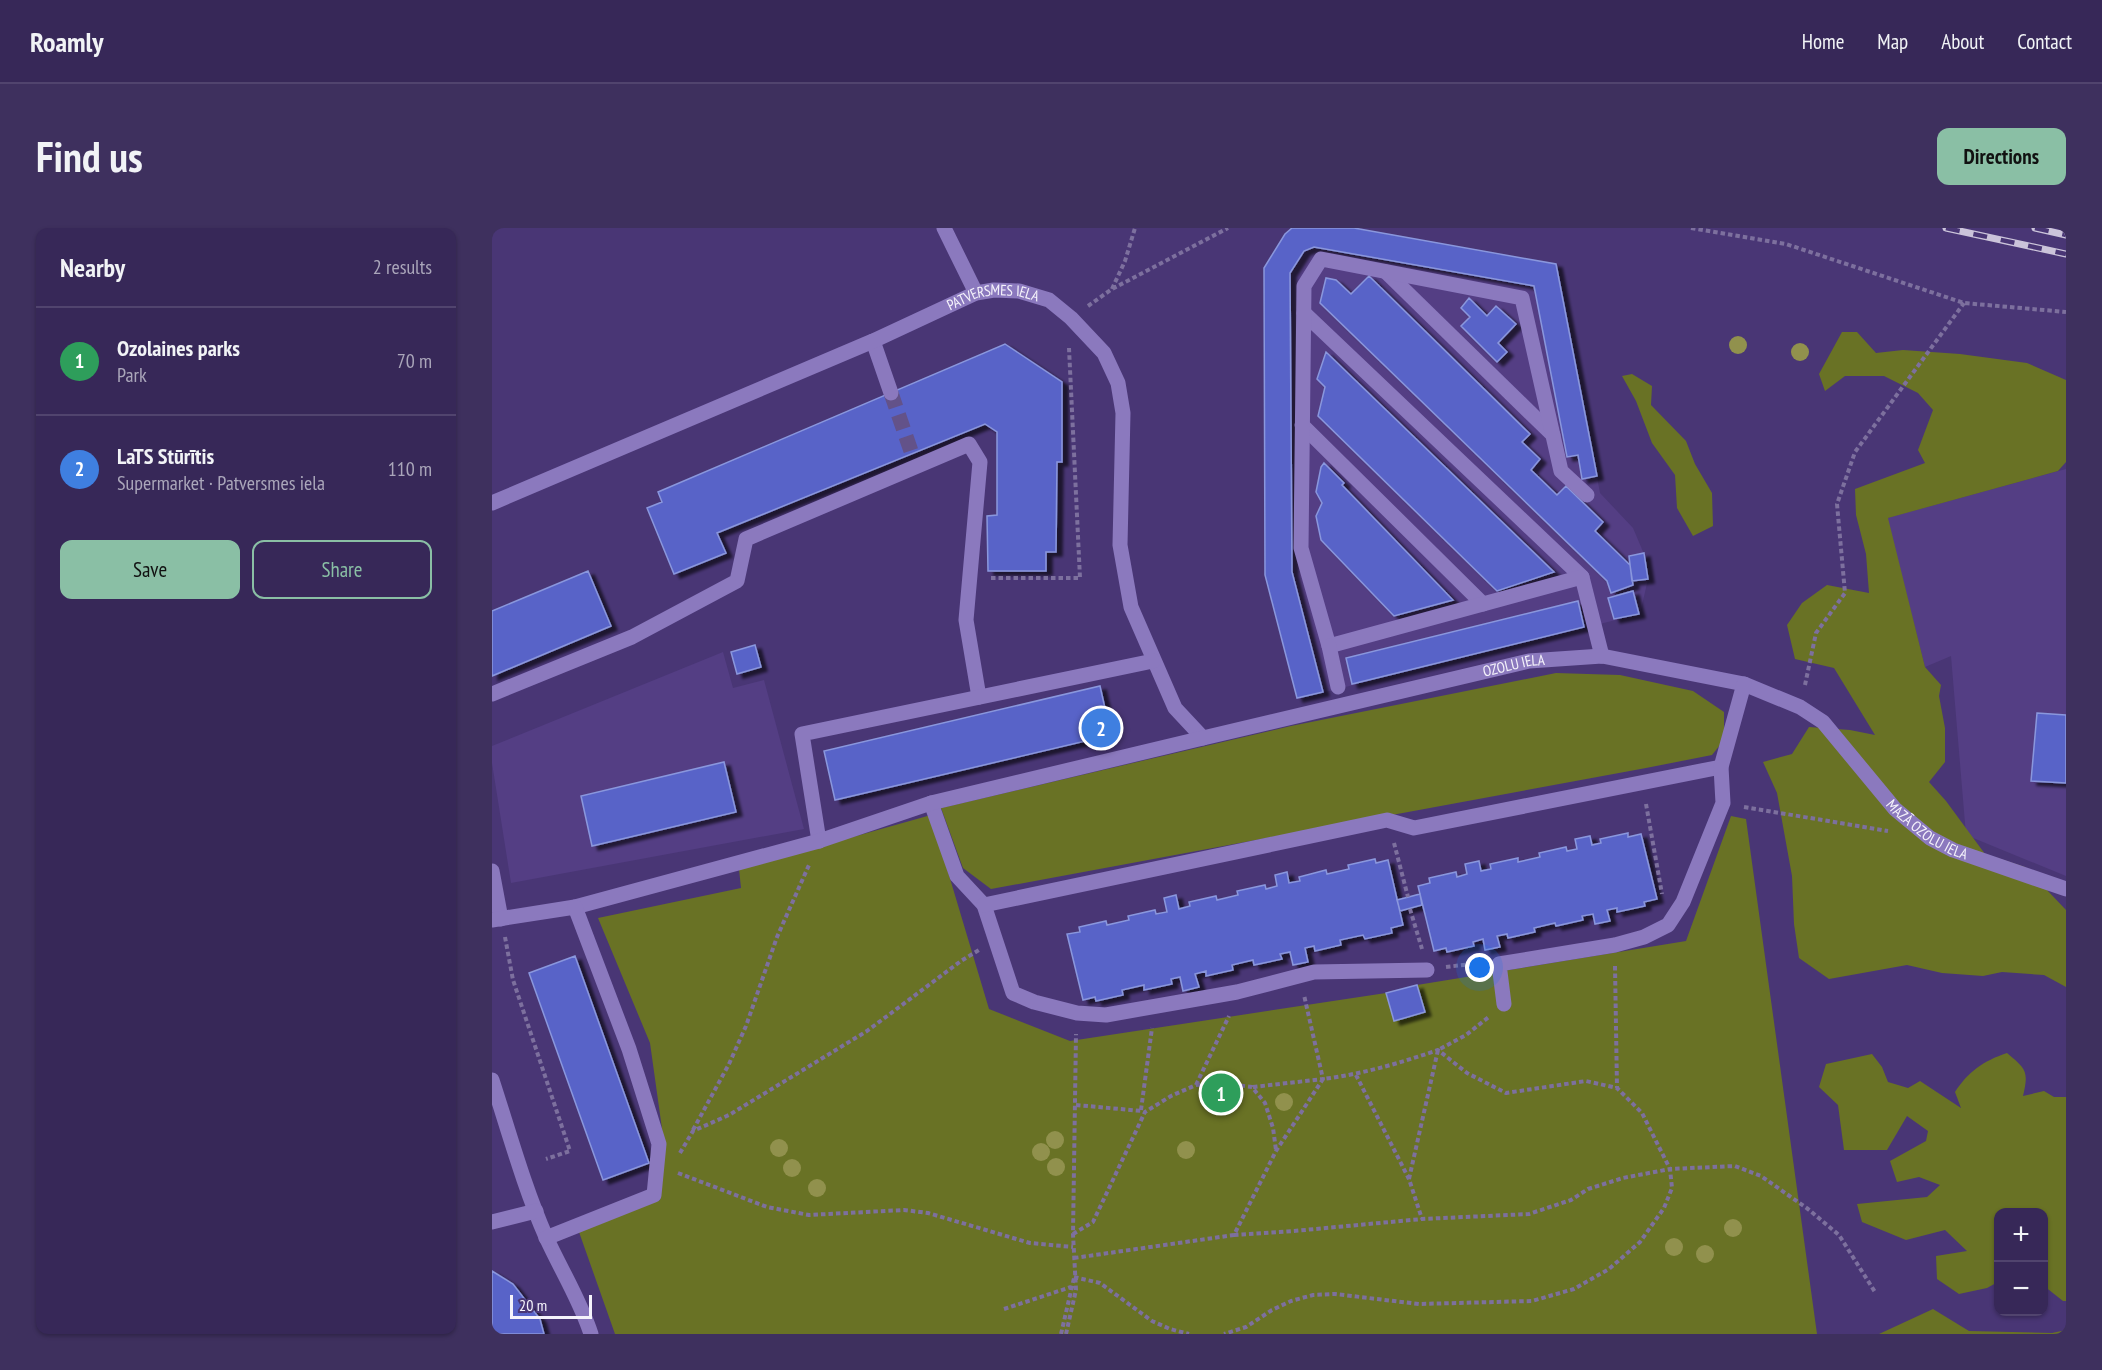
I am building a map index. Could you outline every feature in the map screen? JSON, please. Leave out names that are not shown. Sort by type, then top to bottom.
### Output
[{"type":"street","points":[[944,228],[976,293]]},
{"type":"street","points":[[1338,687],[1329,646],[1301,548],[1304,286],[1321,259],[1522,298],[1561,471],[1587,495]]},
{"type":"street","points":[[1386,272],[1553,435]]},
{"type":"street","name":"PATVERSMES IELA","points":[[492,503],[873,341],[976,293],[994,290],[1019,291],[1049,300],[1071,318],[1104,353],[1118,383],[1123,413],[1120,545],[1131,607],[1175,708],[1203,738]]},
{"type":"street","points":[[1304,313],[1582,577],[1602,656]]},
{"type":"street","points":[[873,341],[891,393]]},
{"type":"street","points":[[1302,425],[1483,604]]},
{"type":"street","points":[[492,694],[632,638],[737,581],[746,539],[914,460],[969,444],[980,462],[966,620],[979,698]]},
{"type":"street","points":[[1329,646],[1582,577]]},
{"type":"street","name":"OZOLU IELA","points":[[496,919],[575,907],[819,842],[931,803],[1529,661],[1602,656],[1744,684],[1800,707],[1823,722]]},
{"type":"street","points":[[819,842],[802,734],[1153,661]]},
{"type":"street","points":[[1504,1004],[1499,964],[1615,945],[1644,937],[1668,925],[1683,902],[1723,803],[1721,767],[1744,684]]},
{"type":"street","name":"MAZĀ OZOLU IELA","points":[[1823,722],[1895,809],[1930,838],[1953,850],[2066,889]]},
{"type":"street","points":[[984,905],[1387,820],[1414,828],[1721,767]]},
{"type":"street","points":[[931,803],[957,876],[984,905],[1013,993],[1034,1002],[1077,1012],[1106,1015],[1237,992],[1314,972],[1427,970]]},
{"type":"street","points":[[492,871],[496,919]]},
{"type":"street","points":[[546,1238],[654,1195],[664,1168],[659,1144],[632,1059],[575,907]]},
{"type":"street","points":[[492,1080],[546,1238],[585,1314],[591,1334]]},
{"type":"street","points":[[492,1222],[536,1211]]},
{"type":"path","points":[[1112,289],[1125,261],[1135,228]]},
{"type":"path","points":[[971,578],[1080,578],[1068,338],[1071,318],[1112,289],[1228,228]]},
{"type":"path","points":[[1691,228],[1786,244],[1964,303],[2066,312]]},
{"type":"path","points":[[1800,707],[1816,633],[1845,593],[1837,504],[1855,452],[1964,303]]},
{"type":"path","points":[[1642,783],[1668,925]]},
{"type":"path","points":[[1723,803],[1930,838]]},
{"type":"path","points":[[1387,820],[1408,897]]},
{"type":"path","points":[[819,842],[777,938],[746,1026],[729,1064],[693,1131],[664,1168],[767,1207],[809,1215],[893,1210],[920,1212],[949,1218],[1030,1243],[1073,1247]]},
{"type":"path","points":[[1410,909],[1427,970]]},
{"type":"path","points":[[496,919],[513,980],[570,1150],[546,1159]]},
{"type":"path","points":[[693,1131],[729,1115],[867,1031],[961,961],[995,941]]},
{"type":"path","points":[[1615,945],[1617,1088]]},
{"type":"path","points":[[1444,967],[1476,962],[1499,964]]},
{"type":"path","points":[[1234,1235],[1276,1150],[1323,1079],[1299,976]]},
{"type":"path","points":[[1196,1085],[1227,1022],[1237,992]]},
{"type":"path","points":[[1076,1105],[1143,1111],[1196,1085],[1228,1084],[1252,1087],[1356,1075],[1402,1063],[1438,1050],[1466,1035],[1504,1004]]},
{"type":"path","points":[[1073,1234],[1093,1222],[1143,1111],[1155,1006]]},
{"type":"path","points":[[1066,1334],[1076,1290],[1073,1234],[1077,1012]]},
{"type":"path","points":[[1224,1334],[1246,1327],[1291,1301],[1313,1295],[1335,1294],[1419,1304],[1532,1301],[1574,1289],[1610,1269],[1640,1242],[1664,1208],[1672,1188],[1670,1168],[1642,1113],[1617,1088],[1586,1081],[1506,1093],[1467,1073],[1438,1050]]},
{"type":"path","points":[[1408,1179],[1438,1050]]},
{"type":"path","points":[[1356,1075],[1408,1179],[1422,1219]]},
{"type":"path","points":[[1252,1087],[1265,1103],[1273,1128],[1276,1150]]},
{"type":"path","points":[[1074,1258],[1234,1235],[1422,1219],[1529,1214],[1571,1200],[1588,1189],[1623,1178],[1670,1168],[1735,1166],[1761,1176],[1808,1209],[1839,1235],[1875,1292]]},
{"type":"path","points":[[1061,1334],[1074,1277]]},
{"type":"path","points":[[1074,1277],[1100,1284],[1152,1321],[1189,1334]]},
{"type":"path","points":[[1004,1309],[1071,1287]]},
{"type":"shaded area","points":[[1291,228],[1355,228],[1557,264],[1600,493],[1633,528],[1644,554],[1648,579],[1640,614],[1297,699],[1265,575],[1264,268]]},
{"type":"shaded area","points":[[2066,469],[2066,876],[1966,835],[1951,656],[1925,667],[1887,518]]},
{"type":"shaded area","points":[[723,652],[733,688],[764,680],[804,829],[511,883],[492,763],[492,746]]},
{"type":"green space","points":[[1842,332],[1857,332],[1876,353],[1903,350],[1960,354],[2027,363],[2066,380],[2066,462],[2058,471],[1888,518],[1925,667],[1941,685],[1939,696],[1945,728],[1945,762],[1929,782],[1985,854],[2025,867],[2066,910],[2066,987],[2044,975],[2002,972],[1983,976],[1942,973],[1907,965],[1829,979],[1799,958],[1794,924],[1792,876],[1777,793],[1763,762],[1792,754],[1809,727],[1850,730],[1875,735],[1834,668],[1795,659],[1787,625],[1802,603],[1827,585],[1869,593],[1866,554],[1856,515],[1855,489],[1925,463],[1918,450],[1933,410],[1918,393],[1884,376],[1845,376],[1825,391],[1819,374]]},
{"type":"green space","points":[[1632,374],[1652,386],[1651,405],[1686,441],[1695,464],[1712,493],[1713,526],[1693,536],[1677,508],[1675,475],[1652,443],[1636,401],[1622,376]]},
{"type":"green space","points":[[1556,673],[1620,675],[1693,691],[1724,712],[1724,740],[1712,755],[991,889],[963,868],[941,808],[1291,726]]},
{"type":"green space","points":[[931,815],[989,1009],[1070,1041],[1386,993],[1417,985],[1686,941],[1731,816],[1746,819],[1817,1334],[615,1334],[579,1232],[660,1200],[664,1143],[650,1043],[598,918],[741,888],[739,869]]},
{"type":"green space","points":[[2007,1053],[2022,1067],[2026,1076],[2023,1096],[2044,1091],[2054,1097],[2066,1097],[2066,1301],[2048,1289],[2048,1208],[1994,1208],[1994,1284],[1959,1294],[1937,1279],[1936,1256],[1967,1251],[1945,1230],[1906,1240],[1862,1222],[1857,1204],[1927,1197],[1940,1185],[1919,1177],[1897,1182],[1890,1161],[1926,1141],[1928,1131],[1907,1116],[1887,1150],[1844,1150],[1838,1105],[1819,1087],[1826,1064],[1872,1054],[1882,1067],[1888,1082],[1908,1088],[1920,1081],[1961,1108],[1955,1092],[1971,1073]]},
{"type":"green space","points":[[1933,1309],[1969,1331],[2052,1333],[2066,1330],[2066,1334],[1879,1334]]},
{"type":"building","points":[[1292,228],[1354,228],[1556,264],[1597,476],[1582,479],[1578,455],[1567,457],[1534,286],[1314,247],[1304,251],[1290,273],[1292,572],[1323,692],[1297,698],[1265,575],[1264,268],[1285,234]]},
{"type":"building","points":[[1369,276],[1530,434],[1522,442],[1540,459],[1531,470],[1557,495],[1566,486],[1603,522],[1595,531],[1630,565],[1633,585],[1611,593],[1607,581],[1320,303],[1326,278],[1336,280],[1351,294]]},
{"type":"building","points":[[1469,298],[1487,316],[1496,306],[1516,324],[1498,343],[1507,352],[1497,362],[1461,326],[1470,317],[1461,308]]},
{"type":"building","points":[[1005,344],[1062,382],[1062,462],[1057,462],[1056,552],[1046,552],[1046,571],[988,571],[987,516],[997,515],[997,432],[985,424],[717,533],[726,553],[674,574],[647,508],[662,502],[658,492]]},
{"type":"building","points":[[1326,352],[1554,572],[1497,591],[1318,416],[1325,387],[1317,379]]},
{"type":"building","points":[[1324,463],[1344,483],[1342,485],[1453,600],[1394,616],[1321,540],[1316,516],[1322,503],[1316,492],[1321,467]]},
{"type":"building","points":[[1644,553],[1648,579],[1632,581],[1629,556]]},
{"type":"building","points":[[588,571],[611,626],[492,676],[492,611]]},
{"type":"building","points":[[1633,591],[1639,614],[1614,619],[1608,598]]},
{"type":"building","points":[[1578,601],[1584,627],[1352,684],[1346,658]]},
{"type":"building","points":[[755,645],[761,667],[737,674],[731,652]]},
{"type":"building","points":[[1100,686],[1111,735],[835,800],[824,751]]},
{"type":"building","points":[[2037,713],[2066,715],[2066,783],[2031,781]]},
{"type":"building","points":[[724,762],[736,812],[592,846],[581,796]]},
{"type":"building","points":[[1628,833],[1628,837],[1641,834],[1657,899],[1644,902],[1645,906],[1617,912],[1617,908],[1607,910],[1610,921],[1595,924],[1593,914],[1582,916],[1583,920],[1534,928],[1535,932],[1508,938],[1507,934],[1497,936],[1500,947],[1485,950],[1483,939],[1473,942],[1474,946],[1447,952],[1446,948],[1434,951],[1418,886],[1430,883],[1429,878],[1456,872],[1457,877],[1467,874],[1465,864],[1479,861],[1481,871],[1491,869],[1490,864],[1518,858],[1518,862],[1540,857],[1539,853],[1566,847],[1567,851],[1577,849],[1575,839],[1590,836],[1592,845],[1601,843],[1600,839]]},
{"type":"building","points":[[1375,859],[1376,863],[1388,860],[1403,925],[1391,928],[1392,933],[1365,939],[1363,935],[1340,940],[1341,945],[1315,951],[1314,946],[1305,948],[1308,962],[1293,965],[1290,952],[1280,954],[1282,959],[1254,965],[1253,960],[1232,965],[1233,970],[1206,976],[1206,971],[1195,974],[1199,987],[1183,991],[1180,977],[1171,979],[1172,984],[1144,990],[1144,985],[1122,990],[1123,995],[1096,1001],[1095,997],[1083,1000],[1067,934],[1080,932],[1079,927],[1106,921],[1107,925],[1129,920],[1128,916],[1155,910],[1156,914],[1167,912],[1164,898],[1176,895],[1179,909],[1190,906],[1189,902],[1216,896],[1217,900],[1238,895],[1237,891],[1265,885],[1266,889],[1277,886],[1275,875],[1287,872],[1289,883],[1300,881],[1299,877],[1326,870],[1327,874],[1349,869],[1348,865]]},
{"type":"building","points":[[1420,894],[1422,905],[1400,911],[1397,900]]},
{"type":"building","points":[[575,956],[649,1163],[603,1180],[529,973]]},
{"type":"building","points":[[1417,985],[1425,1012],[1394,1021],[1386,993]]},
{"type":"building","points":[[492,1271],[513,1284],[540,1319],[544,1334],[492,1334]]},
{"type":"tunnel","points":[[891,393],[912,454]]},
{"type":"railway","points":[[1946,228],[2066,254]]},
{"type":"railway","points":[[2035,228],[2066,235]]},
{"type":"place","name":"LaTS Stūrītis","points":[[1101,728]]},
{"type":"place","name":"Ozolaines parks","points":[[1221,1093]]}]
